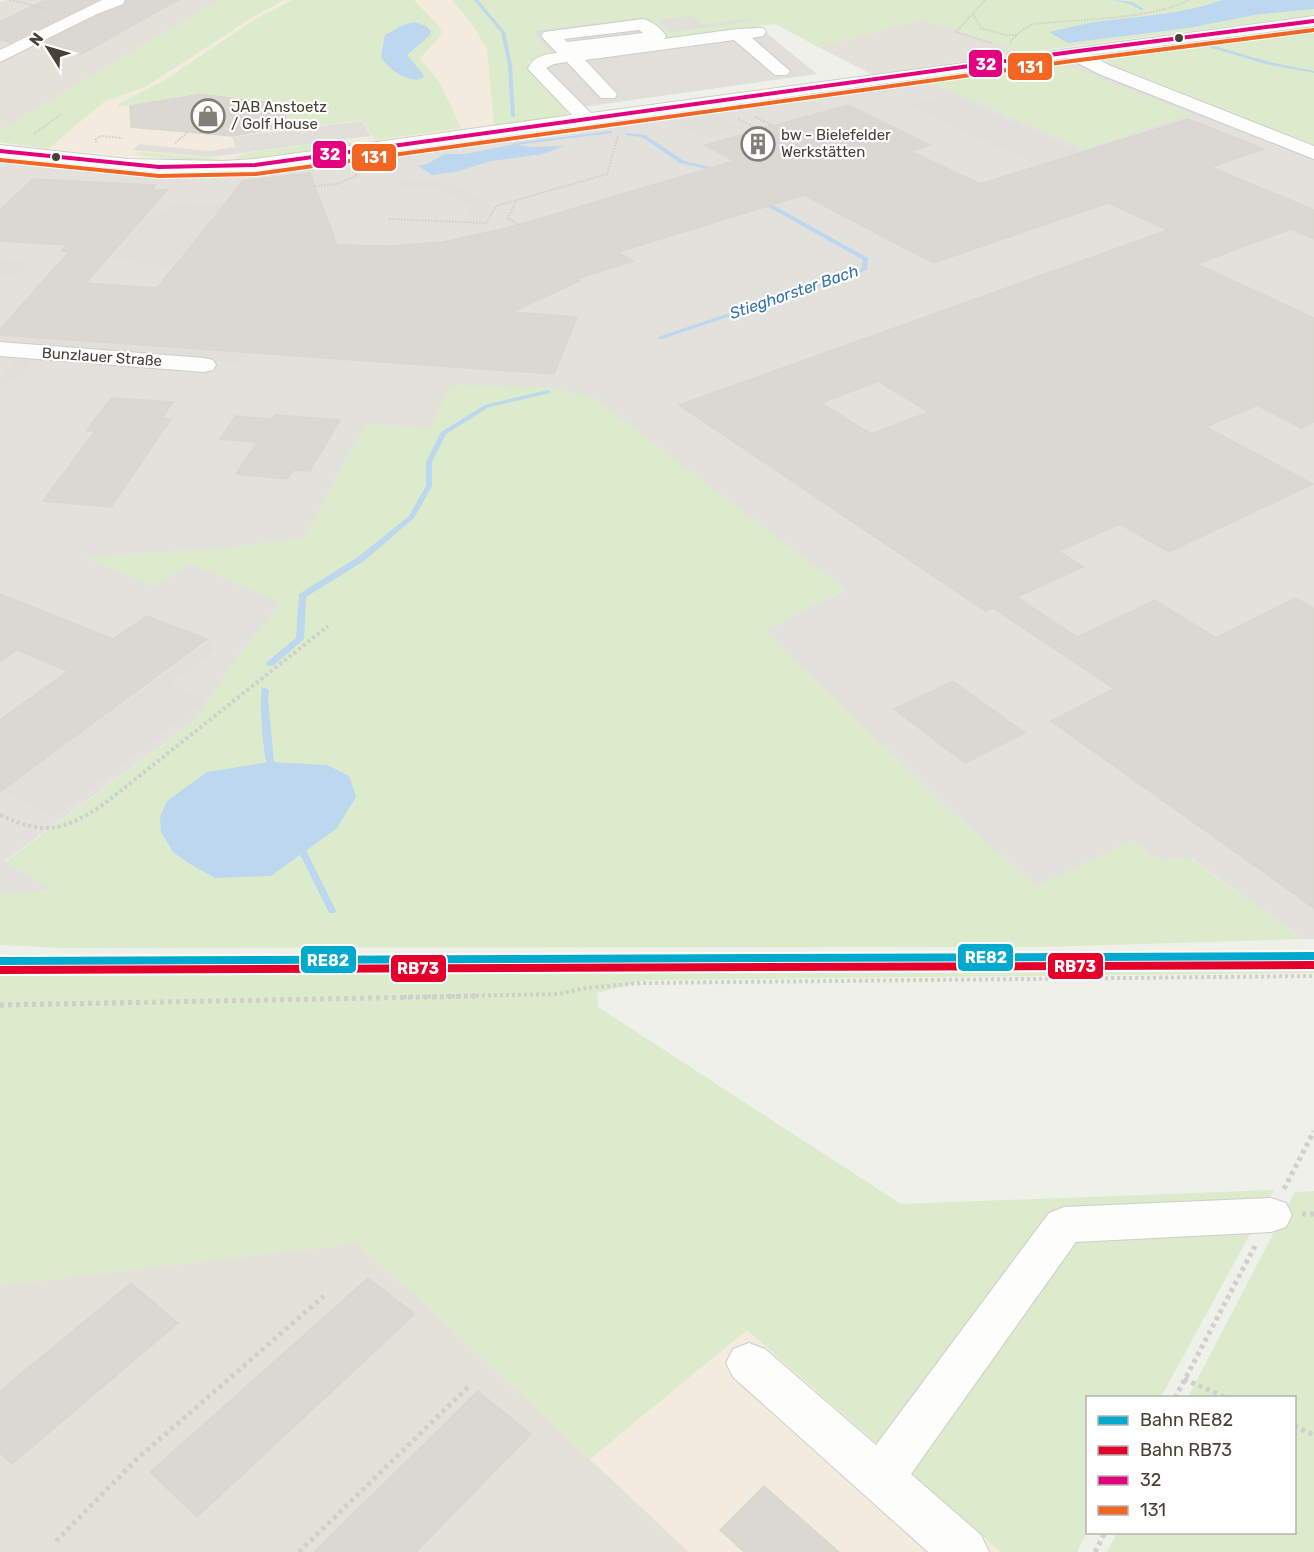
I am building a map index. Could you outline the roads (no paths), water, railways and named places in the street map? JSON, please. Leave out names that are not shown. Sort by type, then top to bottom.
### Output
[{"type":"street","points":[[0,57],[79,16],[117,0]]},
{"type":"street","points":[[1,152],[152,167],[226,167],[1314,21]]},
{"type":"street","points":[[587,120],[537,69],[541,62],[567,52],[657,36],[643,24],[550,36],[567,52],[608,94]]},
{"type":"street","points":[[567,52],[757,32]]},
{"type":"street","points":[[737,34],[781,71]]},
{"type":"street","points":[[1071,52],[1105,70],[1314,153]]},
{"type":"street","points":[[1276,138],[1309,129]]},
{"type":"street","name":"Bunzlauer Straße","points":[[0,349],[204,364]]},
{"type":"street","points":[[880,1478],[1064,1225],[1271,1215]]},
{"type":"street","points":[[749,1363],[964,1552]]},
{"type":"water","points":[[1222,0],[1314,0],[1314,9],[1255,15],[1189,28],[1068,43],[1049,32],[1096,22],[1178,11]]},
{"type":"water","points":[[415,22],[426,26],[431,31],[430,35],[407,55],[423,74],[424,77],[417,80],[396,73],[381,57],[385,35],[403,25]]},
{"type":"water","points":[[515,144],[528,147],[564,146],[543,154],[491,161],[455,172],[432,175],[418,166],[427,164],[445,154],[466,154]]},
{"type":"water","points":[[270,762],[327,765],[349,776],[356,797],[337,828],[271,876],[215,878],[173,852],[161,832],[160,817],[167,801],[207,772]]},
{"type":"waterway","name":"Stieghorster Bach","points":[[476,0],[503,32],[510,65],[513,116]]},
{"type":"waterway","points":[[1114,0],[1131,3],[1142,9]]},
{"type":"waterway","points":[[1204,44],[1268,63],[1314,72]]},
{"type":"waterway","name":"Stieghorster Bach","points":[[515,144],[610,132]]},
{"type":"waterway","name":"Stieghorster Bach","points":[[628,134],[643,136],[682,162],[720,170]]},
{"type":"waterway","name":"Stieghorster Bach","points":[[660,338],[864,270],[866,259],[760,200]]},
{"type":"waterway","points":[[270,664],[300,639],[302,596],[361,559],[412,517],[429,486],[429,462],[443,433],[487,406],[548,392]]},
{"type":"waterway","points":[[265,690],[270,762],[274,772]]},
{"type":"waterway","points":[[299,844],[332,911]]},
{"type":"rail line","name":"RE82","points":[[0,961],[1314,956]]},
{"type":"rail line","name":"RB73","points":[[0,970],[1314,965]]},
{"type":"place","name":"JAB Anstoetz / Golf House","points":[[208,116]]},
{"type":"place","name":"bw - Bielefelder Werkstätten","points":[[758,144]]}]
